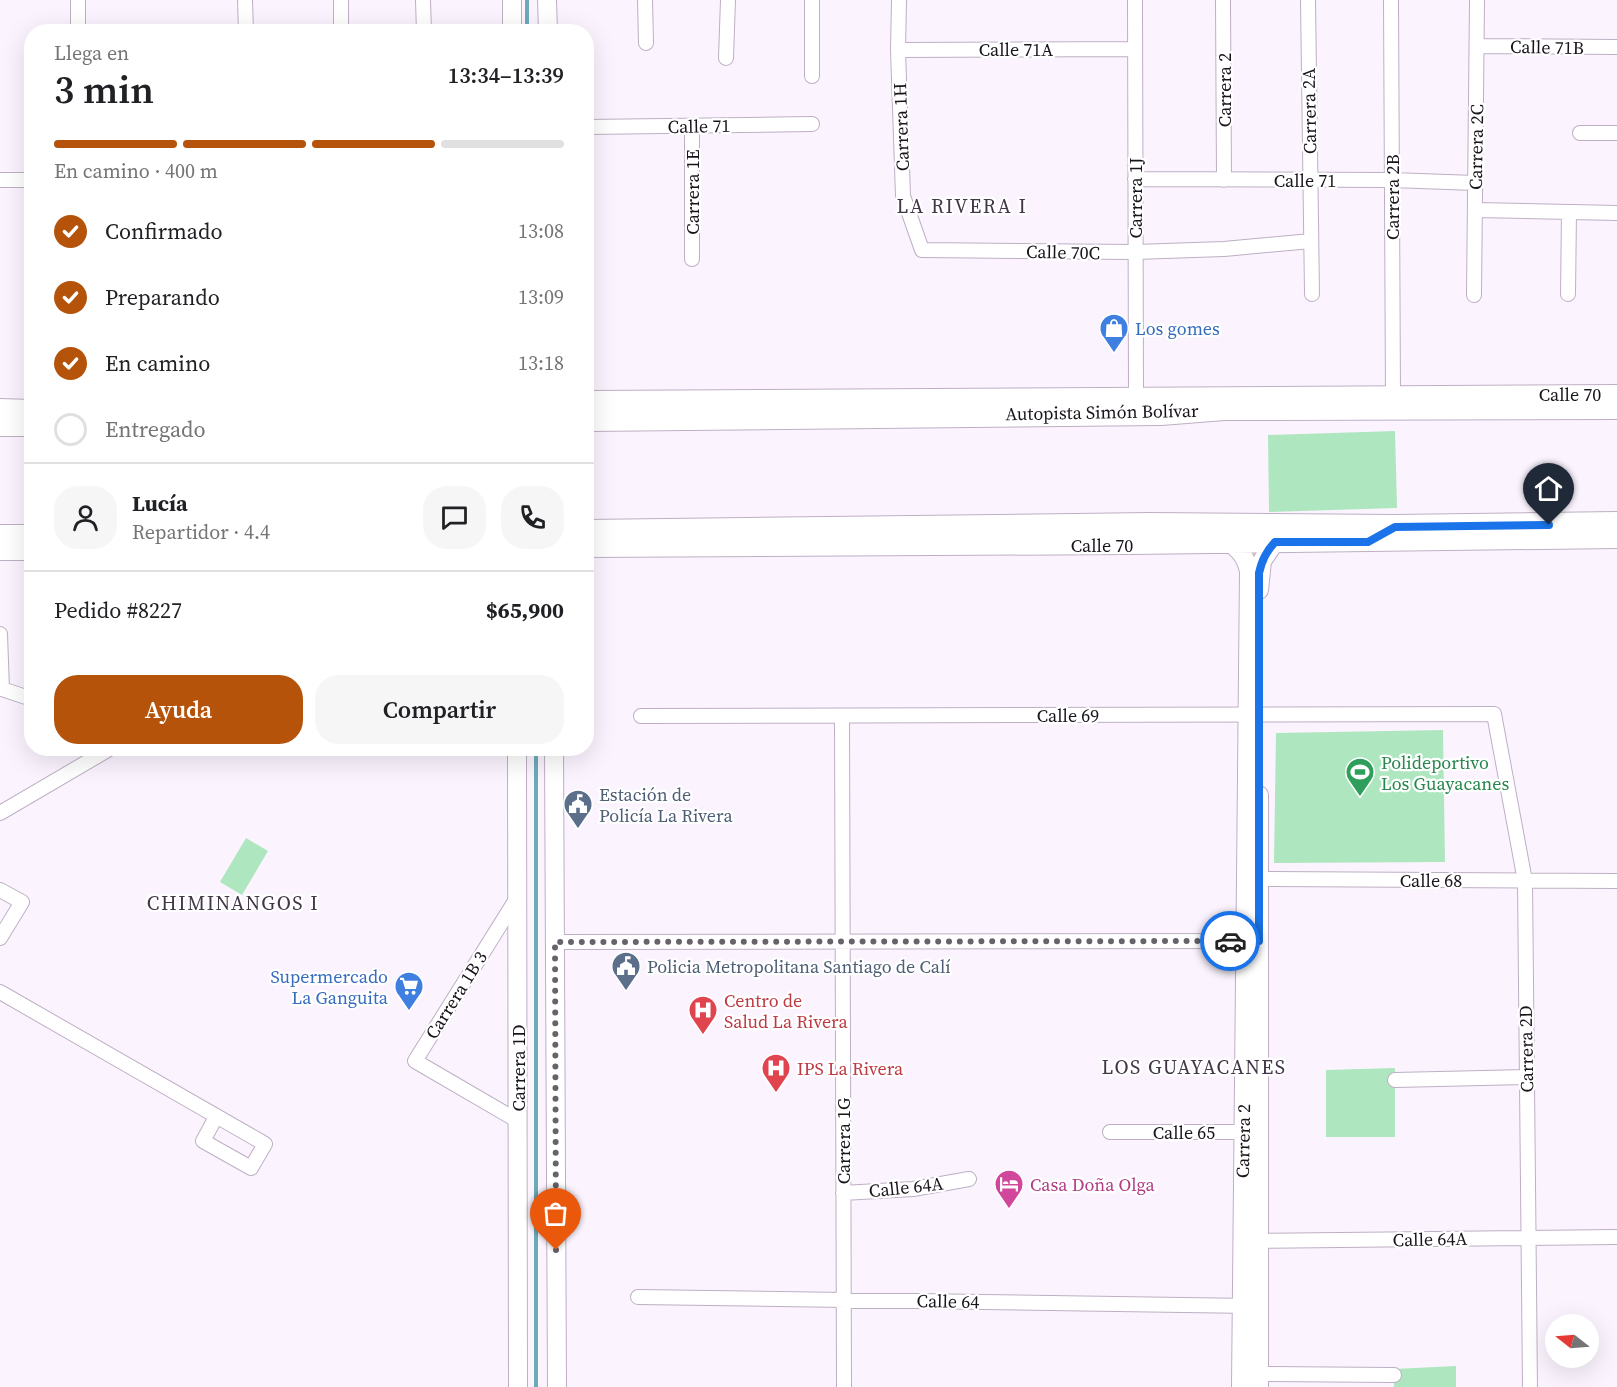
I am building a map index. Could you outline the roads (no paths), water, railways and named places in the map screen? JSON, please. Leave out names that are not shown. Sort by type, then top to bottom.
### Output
[{"type":"highway","points":[[1161,413],[1226,396]]},
{"type":"highway","name":"Autopista Simón Bolívar","points":[[594,418],[658,409],[1161,413],[1224,408],[1617,407]]},
{"type":"highway","points":[[0,424],[24,423]]},
{"type":"highway","points":[[602,538],[1112,525],[1395,527],[1617,524]]},
{"type":"highway","points":[[1112,525],[1133,545],[1150,525]]},
{"type":"highway","points":[[1330,526],[1364,542],[1395,527]]},
{"type":"highway","points":[[0,537],[24,537]]},
{"type":"street","points":[[78,0],[78,24]]},
{"type":"street","points":[[245,0],[246,24]]},
{"type":"street","points":[[341,0],[341,24]]},
{"type":"street","points":[[423,0],[424,24]]},
{"type":"street","points":[[512,0],[512,24]]},
{"type":"street","points":[[547,0],[548,24]]},
{"type":"street","points":[[645,0],[646,43]]},
{"type":"street","points":[[726,58],[728,0]]},
{"type":"street","points":[[812,0],[812,76]]},
{"type":"street","name":"Carrera 1H","points":[[899,0],[898,50],[903,195],[922,250]]},
{"type":"street","name":"Carrera 1J","points":[[1135,0],[1136,396]]},
{"type":"street","name":"Carrera 2","points":[[1223,0],[1224,180]]},
{"type":"street","name":"Carrera 2A","points":[[1308,0],[1312,294]]},
{"type":"street","name":"Carrera 2B","points":[[1391,0],[1393,395]]},
{"type":"street","name":"Carrera 2C","points":[[1474,295],[1477,0]]},
{"type":"street","name":"Calle 71B","points":[[1478,46],[1617,47]]},
{"type":"street","name":"Calle 71A","points":[[898,50],[1135,49]]},
{"type":"street","name":"Calle 71","points":[[594,127],[812,124]]},
{"type":"street","name":"Carrera 1E","points":[[692,126],[692,259]]},
{"type":"street","points":[[1580,133],[1617,133]]},
{"type":"street","name":"Calle 71","points":[[1136,178],[1475,183]]},
{"type":"street","points":[[0,180],[24,180]]},
{"type":"street","points":[[1475,210],[1617,213]]},
{"type":"street","points":[[1568,294],[1569,212]]},
{"type":"street","name":"Calle 70C","points":[[922,250],[1136,252],[1224,249],[1311,241]]},
{"type":"street","name":"Calle 70","points":[[594,401],[658,409],[1136,396],[1617,394]]},
{"type":"street","points":[[0,408],[24,408]]},
{"type":"street","name":"Calle 70","points":[[602,538],[1133,545],[1617,539]]},
{"type":"street","name":"Carrera 2","points":[[1253,715],[1259,573],[1262,561],[1275,542]]},
{"type":"street","name":"Carrera 2","points":[[1230,543],[1240,550],[1249,571],[1253,715],[1250,1306],[1259,1380]]},
{"type":"street","points":[[0,551],[24,550]]},
{"type":"street","points":[[0,634],[2,689],[24,696]]},
{"type":"street","name":"Calle 69","points":[[641,716],[1494,714]]},
{"type":"street","name":"Carrera 2D","points":[[1494,714],[1524,881],[1530,1387]]},
{"type":"street","name":"Carrera 1G","points":[[842,716],[844,1387]]},
{"type":"street","points":[[84,756],[84,763]]},
{"type":"street","points":[[0,813],[97,756]]},
{"type":"street","name":"Carrera 1D","points":[[517,756],[518,1387]]},
{"type":"street","name":"Carrera 1D","points":[[554,756],[557,1387]]},
{"type":"street","name":"Calle 68","points":[[1252,879],[1617,881]]},
{"type":"street","points":[[0,890],[22,902],[0,938]]},
{"type":"street","name":"Carrera 1B 3","points":[[517,898],[415,1061],[518,1120]]},
{"type":"street","points":[[498,929],[518,941]]},
{"type":"street","points":[[555,942],[1252,941]]},
{"type":"street","points":[[0,992],[216,1117]]},
{"type":"street","points":[[1395,1080],[1527,1077]]},
{"type":"street","name":"Calle 65","points":[[1110,1132],[1251,1132]]},
{"type":"street","name":"Calle 64A","points":[[843,1193],[913,1189],[969,1179]]},
{"type":"street","name":"Calle 64A","points":[[1250,1241],[1617,1237]]},
{"type":"street","name":"Calle 64","points":[[638,1297],[1250,1306]]},
{"type":"street","name":"Carrera 2","points":[[1240,1387],[1250,1306]]},
{"type":"street","points":[[1259,1380],[1394,1374]]},
{"type":"waterway","points":[[527,0],[527,24]]},
{"type":"waterway","points":[[536,756],[536,1387]]},
{"type":"place","name":"Los gomes","points":[[1114,354]]},
{"type":"place","name":"Polideportivo Los Guayacanes","points":[[1360,798]]},
{"type":"place","name":"Estación de Policía La Rivera","points":[[578,830]]},
{"type":"place","name":"Policia Metropolitana Santiago de Calí","points":[[626,992]]},
{"type":"place","name":"Supermercado La Ganguita","points":[[409,1012]]},
{"type":"place","name":"Centro de Salud La Rivera","points":[[703,1036]]},
{"type":"place","name":"IPS La Rivera","points":[[776,1094]]},
{"type":"place","name":"Casa Doña Olga","points":[[1009,1210]]},
{"type":"district","name":"LA RIVERA I","points":[[962,206]]},
{"type":"district","name":"CHIMINANGOS I","points":[[233,903]]},
{"type":"district","name":"LOS GUAYACANES","points":[[1194,1067]]}]
